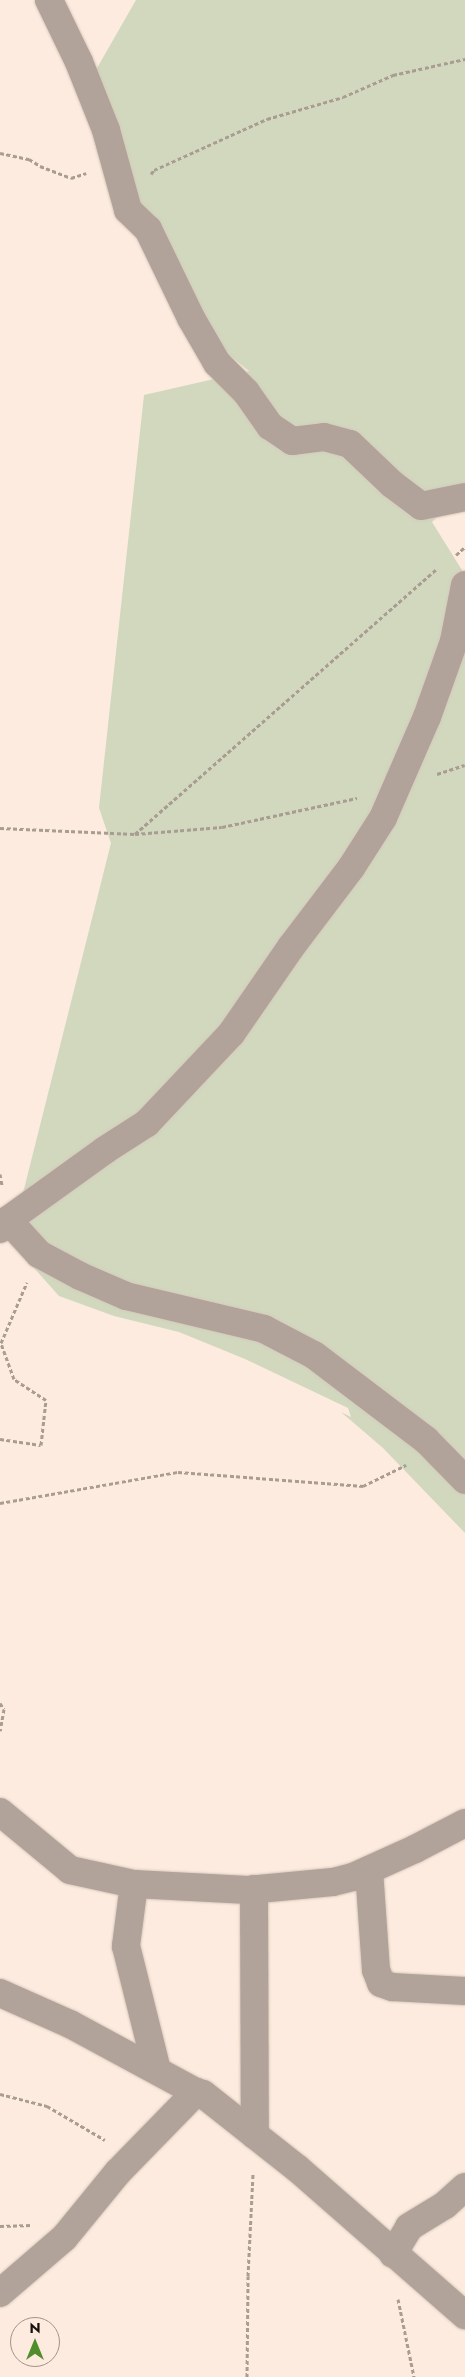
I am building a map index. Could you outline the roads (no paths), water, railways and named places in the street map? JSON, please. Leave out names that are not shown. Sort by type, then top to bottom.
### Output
[{"type":"street","points":[[49,0],[83,70],[106,130],[125,198],[148,229],[191,318],[217,363],[246,392],[270,426],[292,441],[324,436],[350,444],[392,484],[421,506],[465,497]]},
{"type":"street","points":[[464,602],[460,646],[383,818],[352,868],[291,947],[231,1034],[147,1123],[4,1224],[38,1254],[80,1276],[126,1296],[264,1329],[314,1355],[426,1440],[465,1480]]},
{"type":"street","points":[[0,1812],[70,1870],[134,1884],[254,1889],[333,1882],[369,1870],[465,1823]]},
{"type":"street","points":[[369,1870],[376,1970],[380,1983],[392,1987],[465,1991]]},
{"type":"street","points":[[134,1884],[126,1946],[157,2070]]},
{"type":"street","points":[[254,1889],[255,2135]]},
{"type":"street","points":[[0,1993],[70,2024],[203,2094],[298,2169],[465,2315]]},
{"type":"street","points":[[0,2294],[64,2238],[118,2172],[196,2092]]},
{"type":"street","points":[[393,2254],[409,2227],[455,2212],[465,2187]]}]
